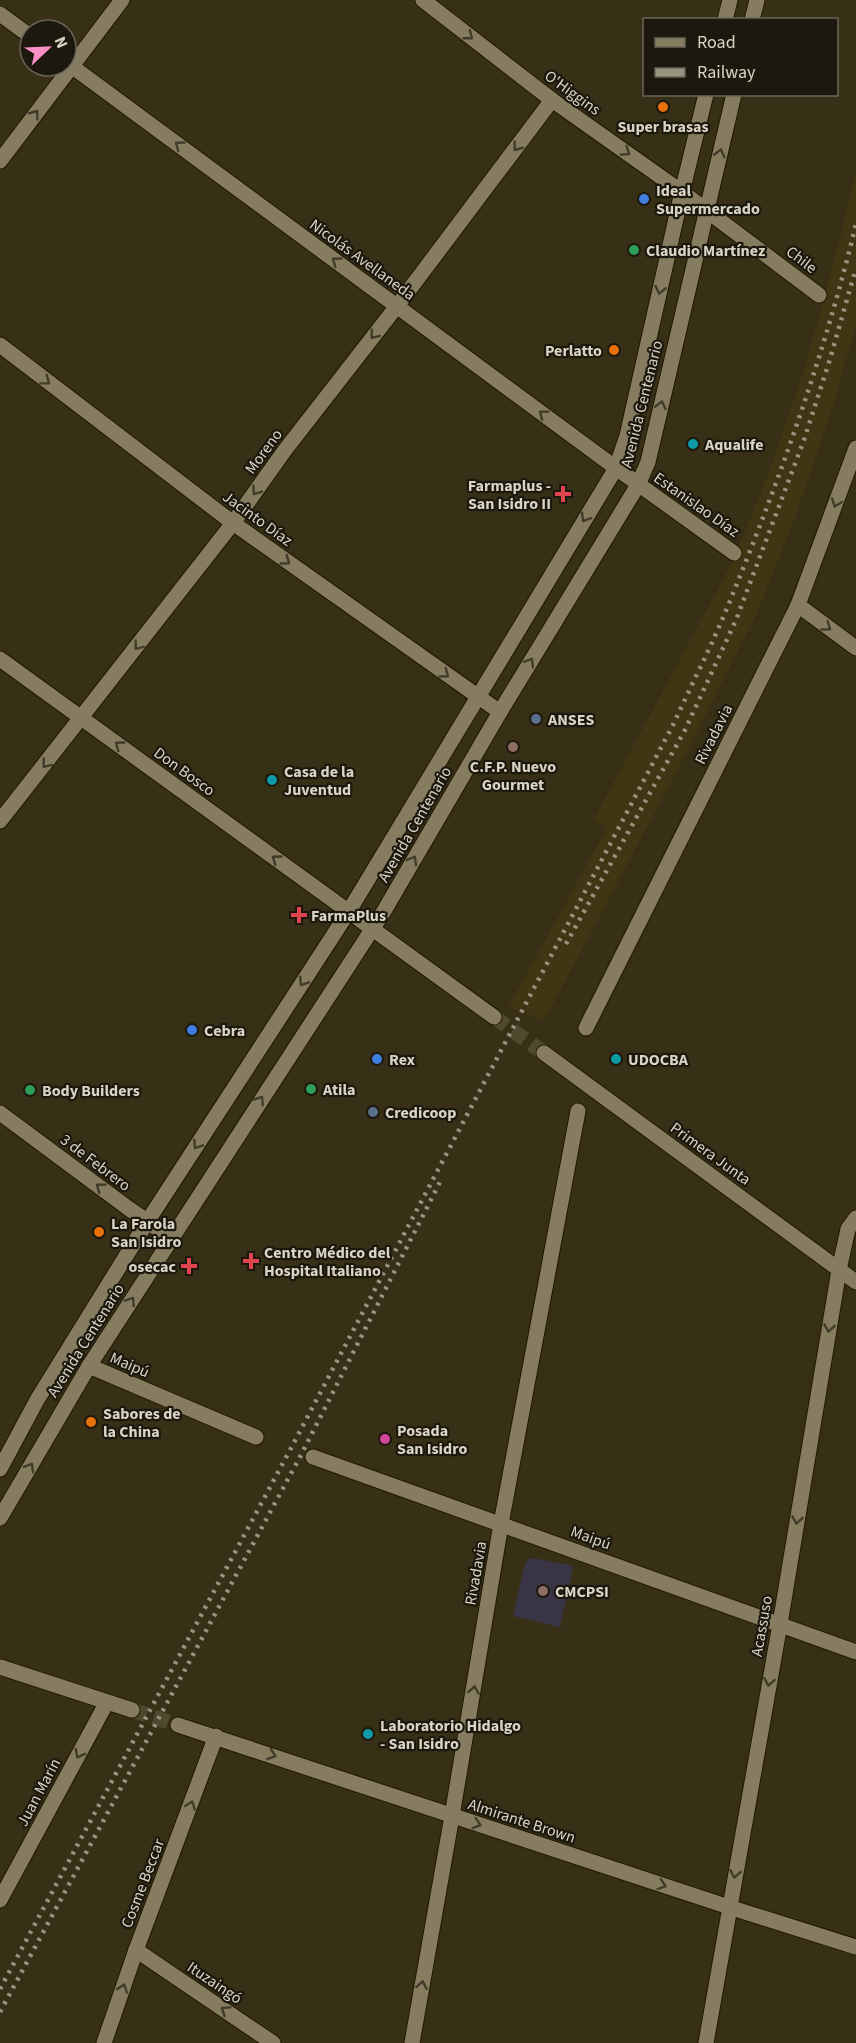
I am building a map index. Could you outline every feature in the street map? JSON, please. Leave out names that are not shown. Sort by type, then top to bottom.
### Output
[{"type":"street","points":[[78,53],[122,0]]},
{"type":"street","name":"O'Higgins","points":[[423,0],[552,100],[706,210]]},
{"type":"street","points":[[726,18],[730,0]]},
{"type":"street","points":[[752,18],[757,0]]},
{"type":"street","points":[[0,14],[18,27]]},
{"type":"street","name":"Nicolás Avellaneda","points":[[78,71],[638,485]]},
{"type":"street","points":[[0,161],[59,78]]},
{"type":"street","name":"Avenida Centenario","points":[[0,1469],[37,1400],[147,1222],[349,911],[616,468],[627,436],[706,96]]},
{"type":"street","name":"Avenida Centenario","points":[[0,1518],[89,1366],[372,928],[638,485],[648,462],[734,96]]},
{"type":"street","name":"Moreno","points":[[0,821],[233,523],[285,450],[552,100]]},
{"type":"street","name":"Chile","points":[[706,210],[819,295]]},
{"type":"street","name":"Jacinto Díaz","points":[[0,345],[233,523],[500,712]]},
{"type":"street","name":"Rivadavia","points":[[586,1028],[798,605],[856,448]]},
{"type":"street","name":"Estanislao Díaz","points":[[638,485],[735,553]]},
{"type":"street","points":[[798,605],[856,648]]},
{"type":"street","name":"Don Bosco","points":[[0,659],[349,911]]},
{"type":"street","points":[[349,911],[494,1017]]},
{"type":"street","name":"Primera Junta","points":[[544,1053],[856,1282]]},
{"type":"street","name":"Rivadavia","points":[[412,2043],[453,1816],[501,1524],[578,1111]]},
{"type":"street","name":"3 de Febrero","points":[[0,1113],[171,1238]]},
{"type":"street","name":"Acassuso","points":[[706,2043],[780,1624],[839,1270],[848,1229],[856,1218]]},
{"type":"street","name":"Maipú","points":[[89,1366],[256,1437]]},
{"type":"street","name":"Maipú","points":[[313,1457],[856,1652]]},
{"type":"street","points":[[0,1667],[132,1710]]},
{"type":"street","name":"Juan Marín","points":[[2,1893],[107,1702]]},
{"type":"street","name":"Almirante Brown","points":[[178,1725],[856,1947]]},
{"type":"street","name":"Cosme Beccar","points":[[104,2043],[136,1950],[216,1736]]},
{"type":"street","name":"Ituzaingó","points":[[136,1950],[273,2043]]},
{"type":"shaded area","points":[[856,171],[856,325],[834,403],[794,520],[756,615],[691,744],[544,1021],[509,1006],[607,828],[594,819],[733,561],[768,475],[807,361]]},
{"type":"shaded area","name":"CMCPSI","points":[[529,1559],[573,1566],[560,1627],[513,1616],[525,1564]]},
{"type":"tunnel","points":[[494,1017],[544,1053]]},
{"type":"tunnel","points":[[132,1710],[178,1725]]},
{"type":"railway","points":[[0,1989],[290,1450],[673,725],[725,613],[781,470],[829,323],[856,224]]},
{"type":"railway","points":[[566,944],[685,730],[736,620],[804,440],[856,268]]},
{"type":"railway","points":[[0,2012],[301,1455],[441,1180]]},
{"type":"place","name":"Super brasas","points":[[663,107]]},
{"type":"place","name":"Ideal Supermercado","points":[[644,199]]},
{"type":"place","name":"Claudio Martínez","points":[[634,250]]},
{"type":"place","name":"Perlatto","points":[[614,350]]},
{"type":"place","name":"Aqualife","points":[[693,444]]},
{"type":"place","name":"Farmaplus - San Isidro II","points":[[563,494]]},
{"type":"place","name":"ANSES","points":[[536,719]]},
{"type":"place","name":"C.F.P. Nuevo Gourmet","points":[[513,747]]},
{"type":"place","name":"Casa de la Juventud","points":[[272,780]]},
{"type":"place","name":"FarmaPlus","points":[[299,915]]},
{"type":"place","name":"Cebra","points":[[192,1030]]},
{"type":"place","name":"Rex","points":[[377,1059]]},
{"type":"place","name":"UDOCBA","points":[[616,1059]]},
{"type":"place","name":"Atila","points":[[311,1089]]},
{"type":"place","name":"Body Builders","points":[[30,1090]]},
{"type":"place","name":"Credicoop","points":[[373,1112]]},
{"type":"place","name":"La Farola San Isidro","points":[[99,1232]]},
{"type":"place","name":"Centro Médico del Hospital Italiano","points":[[251,1261]]},
{"type":"place","name":"osecac","points":[[189,1266]]},
{"type":"place","name":"Sabores de la China","points":[[91,1422]]},
{"type":"place","name":"Posada San Isidro","points":[[385,1439]]},
{"type":"place","name":"CMCPSI","points":[[543,1591]]},
{"type":"place","name":"Laboratorio Hidalgo - San Isidro","points":[[368,1734]]}]
